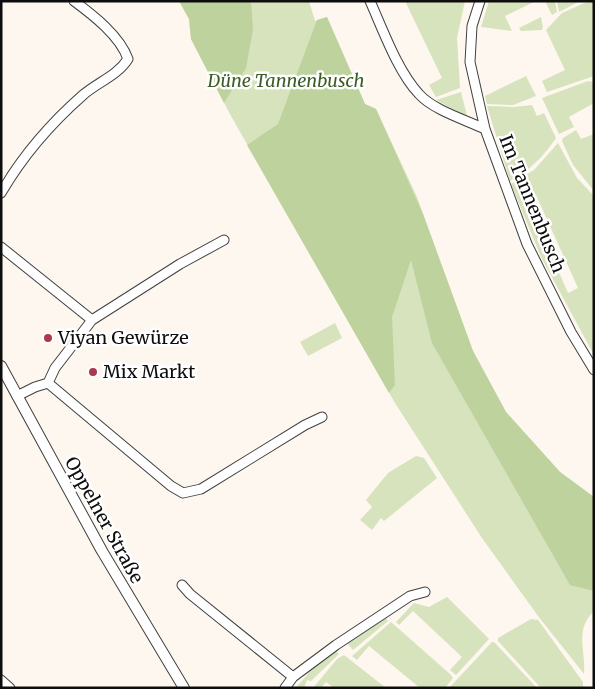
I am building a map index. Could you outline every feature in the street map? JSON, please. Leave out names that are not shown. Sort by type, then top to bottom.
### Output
[{"type":"street","points":[[1,193],[14,171],[46,131],[86,93],[120,70],[128,59],[116,40],[97,20],[74,1]]},
{"type":"street","name":"Im Tannenbusch","points":[[370,1],[404,71],[419,95],[460,118],[485,129]]},
{"type":"street","name":"Im Tannenbusch","points":[[480,1],[472,26],[470,62],[485,129],[527,244],[571,332],[594,370]]},
{"type":"street","points":[[48,383],[55,368],[92,320],[173,268],[224,240]]},
{"type":"street","points":[[1,247],[92,320]]},
{"type":"street","name":"Oppelner Straße","points":[[1,366],[105,557],[184,688]]},
{"type":"street","points":[[17,396],[35,386],[48,383]]},
{"type":"street","points":[[48,383],[164,480],[183,493],[200,489],[298,429],[322,418]]},
{"type":"street","points":[[182,585],[190,594],[293,677]]},
{"type":"street","points":[[286,688],[293,677],[410,596],[425,592]]},
{"type":"street","points":[[1,680],[10,688]]},
{"type":"green space","name":"Düne Tannenbusch","points":[[179,1],[309,1],[315,21],[327,17],[365,104],[376,109],[417,197],[473,351],[506,412],[560,472],[594,497],[594,611],[584,626],[582,641],[584,674],[538,616],[482,538],[395,403],[231,116],[191,39],[189,19]]},
{"type":"green space","points":[[179,1],[251,1],[253,30],[246,68],[224,103],[191,39],[189,19]]},
{"type":"green space","points":[[405,1],[465,1],[457,38],[460,88],[436,97],[429,85],[442,78]]},
{"type":"green space","points":[[489,1],[536,1],[505,16],[512,31],[481,27]]},
{"type":"green space","points":[[545,1],[555,1],[557,12],[552,15]]},
{"type":"green space","points":[[557,1],[580,1],[559,12]]},
{"type":"green space","points":[[589,1],[594,1],[594,76],[547,92],[542,81],[565,70],[546,30],[562,13]]},
{"type":"green space","points":[[327,17],[365,104],[376,109],[423,214],[473,351],[506,412],[560,472],[594,497],[594,591],[570,585],[432,343],[411,260],[392,317],[395,385],[389,393],[247,145],[278,124],[317,20]]},
{"type":"green space","points":[[541,17],[542,30],[521,31],[519,28]]},
{"type":"green space","points":[[526,76],[536,96],[513,105],[487,104],[485,96]]},
{"type":"green space","points":[[588,81],[594,82],[594,103],[569,117],[574,127],[559,134],[542,98]]},
{"type":"green space","points":[[461,92],[467,116],[475,121],[436,100]]},
{"type":"green space","points":[[532,105],[537,116],[544,113],[556,138],[536,162],[524,173],[510,181],[487,106],[514,107]]},
{"type":"green space","points":[[576,130],[581,139],[594,134],[594,191],[573,165],[562,141],[563,138]]},
{"type":"green space","points":[[558,143],[577,178],[594,196],[594,355],[541,257],[511,184],[534,170]],"holes":[[[536,195],[578,288],[568,293],[527,199]]]},
{"type":"green space","points":[[335,323],[342,338],[308,356],[300,342]]},
{"type":"green space","points":[[416,456],[424,458],[437,478],[384,521],[381,518],[372,530],[360,520],[372,507],[366,500],[388,473]]},
{"type":"green space","points":[[447,597],[489,639],[456,675],[450,670],[462,657],[413,611],[399,625],[396,622],[414,603],[429,607]]},
{"type":"green space","points":[[385,617],[388,621],[353,650],[347,643]]},
{"type":"green space","points":[[531,619],[538,620],[583,682],[583,688],[541,688],[498,641],[498,638]]},
{"type":"green space","points":[[391,622],[450,674],[453,678],[445,688],[420,688],[369,646],[357,660],[352,656]]},
{"type":"green space","points":[[494,642],[537,688],[449,688]]},
{"type":"green space","points":[[335,649],[339,654],[311,681],[307,680],[304,688],[296,688],[311,670],[310,668]]},
{"type":"green space","points":[[344,655],[386,688],[334,688],[326,682],[321,688],[313,688],[337,659]]},
{"type":"place","name":"Viyan Gewürze","points":[[48,338]]},
{"type":"place","name":"Mix Markt","points":[[93,372]]}]
